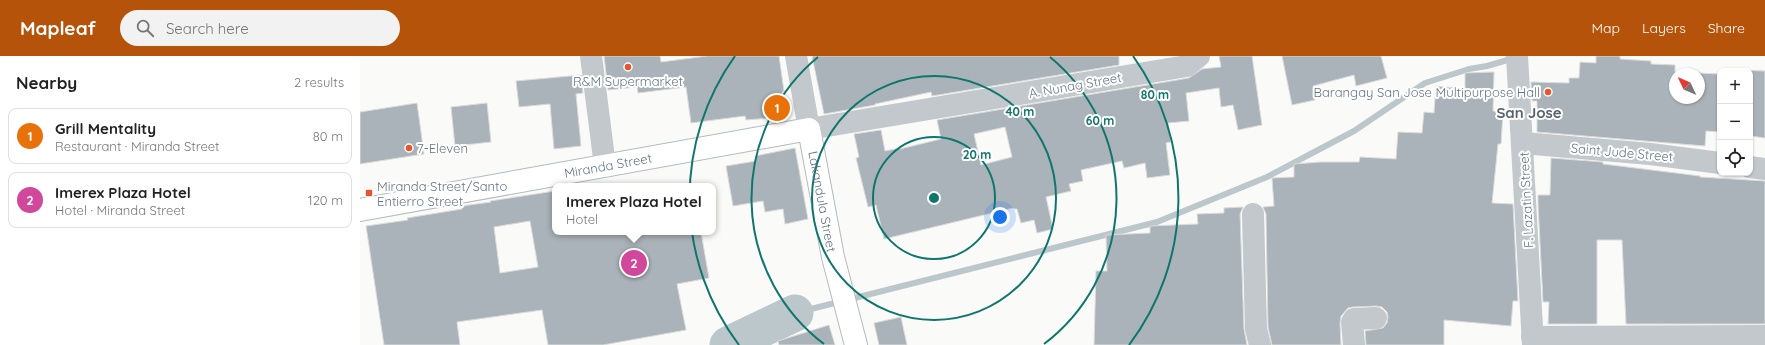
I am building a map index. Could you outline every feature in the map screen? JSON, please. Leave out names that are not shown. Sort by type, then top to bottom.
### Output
[{"type":"main road","name":"Miranda Street","points":[[360,210],[809,129]]},
{"type":"main road","name":"Lakandula Street","points":[[809,129],[833,257],[856,345]]},
{"type":"street","points":[[591,56],[605,166]]},
{"type":"street","name":"Lakandula Street","points":[[796,56],[809,129]]},
{"type":"street","name":"F. Lazatin Street","points":[[1517,56],[1533,341]]},
{"type":"street","name":"A. Nunag Street","points":[[809,129],[1187,66],[1198,57]]},
{"type":"street","name":"Saint Jude Street","points":[[1523,143],[1650,154],[1717,163]]},
{"type":"street","points":[[1753,167],[1765,169]]},
{"type":"street","points":[[1253,214],[1256,329],[1260,345]]},
{"type":"street","points":[[1354,345],[1352,322],[1354,319],[1376,318]]},
{"type":"street","points":[[1533,341],[1765,336]]},
{"type":"building","points":[[604,56],[660,56],[661,62],[707,56],[779,56],[784,91],[782,92],[785,117],[746,120],[745,116],[691,123],[686,87],[638,93],[637,87],[608,90]]},
{"type":"building","points":[[812,56],[1119,56],[1119,65],[932,96],[931,92],[875,105],[824,114]]},
{"type":"building","points":[[1219,56],[1252,56],[1262,125],[1238,130],[1233,105],[1221,107],[1219,88],[1186,93],[1189,121],[1168,123],[1171,142],[1166,143],[1170,175],[1147,178],[1145,163],[1124,168],[1122,161],[1081,170],[1083,181],[1069,184],[1071,191],[1046,197],[1053,229],[1037,233],[1034,220],[1021,223],[1017,209],[1013,208],[884,239],[876,205],[868,207],[856,158],[859,157],[854,134],[881,130],[885,151],[900,149],[941,139],[937,120],[1189,78],[1202,69],[1221,67]],"holes":[[[1005,127],[1012,157],[981,165],[974,134]]]},
{"type":"building","points":[[1282,56],[1381,56],[1387,78],[1356,86],[1354,75],[1313,86],[1315,100],[1292,105]]},
{"type":"building","points":[[1596,56],[1620,56],[1620,59],[1651,61],[1651,64],[1675,65],[1675,68],[1669,68],[1669,104],[1705,104],[1705,73],[1717,74],[1717,132],[1706,131],[1705,146],[1537,132],[1537,101],[1532,101],[1531,82],[1569,83],[1569,78],[1579,78],[1580,62],[1596,63]]},
{"type":"building","points":[[1753,71],[1765,71],[1765,138],[1753,136]]},
{"type":"building","points":[[1494,72],[1493,111],[1503,112],[1501,144],[1498,144],[1492,203],[1513,204],[1518,301],[1513,301],[1511,326],[1444,320],[1444,345],[1366,345],[1365,331],[1383,328],[1387,323],[1387,312],[1382,307],[1376,306],[1353,307],[1348,308],[1341,316],[1341,345],[1272,345],[1268,327],[1266,214],[1263,207],[1274,206],[1272,178],[1294,177],[1294,164],[1359,162],[1360,157],[1396,159],[1398,132],[1422,133],[1424,112],[1434,113],[1436,86],[1465,89],[1465,73]]},
{"type":"building","points":[[581,75],[583,93],[576,94],[581,146],[554,149],[550,104],[519,107],[516,81]]},
{"type":"building","points":[[417,103],[424,154],[360,164],[360,112]]},
{"type":"building","points":[[487,103],[491,142],[455,146],[451,107]]},
{"type":"building","points":[[795,148],[808,219],[785,224],[783,209],[765,212],[763,201],[733,206],[726,166],[756,161],[755,156]]},
{"type":"building","points":[[1551,158],[1603,162],[1603,164],[1700,177],[1765,181],[1765,324],[1626,324],[1622,240],[1597,240],[1597,324],[1548,324],[1549,302],[1543,302],[1538,195],[1550,195]]},
{"type":"building","points":[[552,191],[552,235],[702,235],[709,278],[677,284],[686,330],[603,345],[548,345],[542,310],[457,322],[460,345],[384,345],[366,226],[408,220],[407,218],[462,209],[462,206],[491,202],[490,201]],"holes":[[[530,221],[538,267],[500,273],[494,227]]]},
{"type":"building","points":[[1243,207],[1240,214],[1244,329],[1247,345],[1094,345],[1096,271],[1107,271],[1106,235],[1150,233],[1150,226],[1198,224],[1197,214],[1224,213],[1224,208]]},
{"type":"building","points":[[901,317],[907,345],[879,345],[874,323]]},
{"type":"building","points":[[829,325],[835,345],[779,345],[778,341]]},
{"type":"waterway","points":[[795,313],[1157,222],[1267,177],[1354,131],[1425,83],[1469,69],[1487,66],[1514,58]]},
{"type":"waterway","points":[[728,345],[795,313]]},
{"type":"place","name":"R&M Supermarket","points":[[628,67]]},
{"type":"place","name":"Barangay San Jose Multipurpose Hall","points":[[1548,92]]},
{"type":"place","name":"Grill Mentality","points":[[777,108]]},
{"type":"place","name":"7-Eleven","points":[[409,148]]},
{"type":"place","name":"Miranda Street/Santo Entierro Street","points":[[369,193]]},
{"type":"place","name":"Imerex Plaza Hotel","points":[[634,263]]},
{"type":"district","name":"San Jose","points":[[1529,113]]}]
